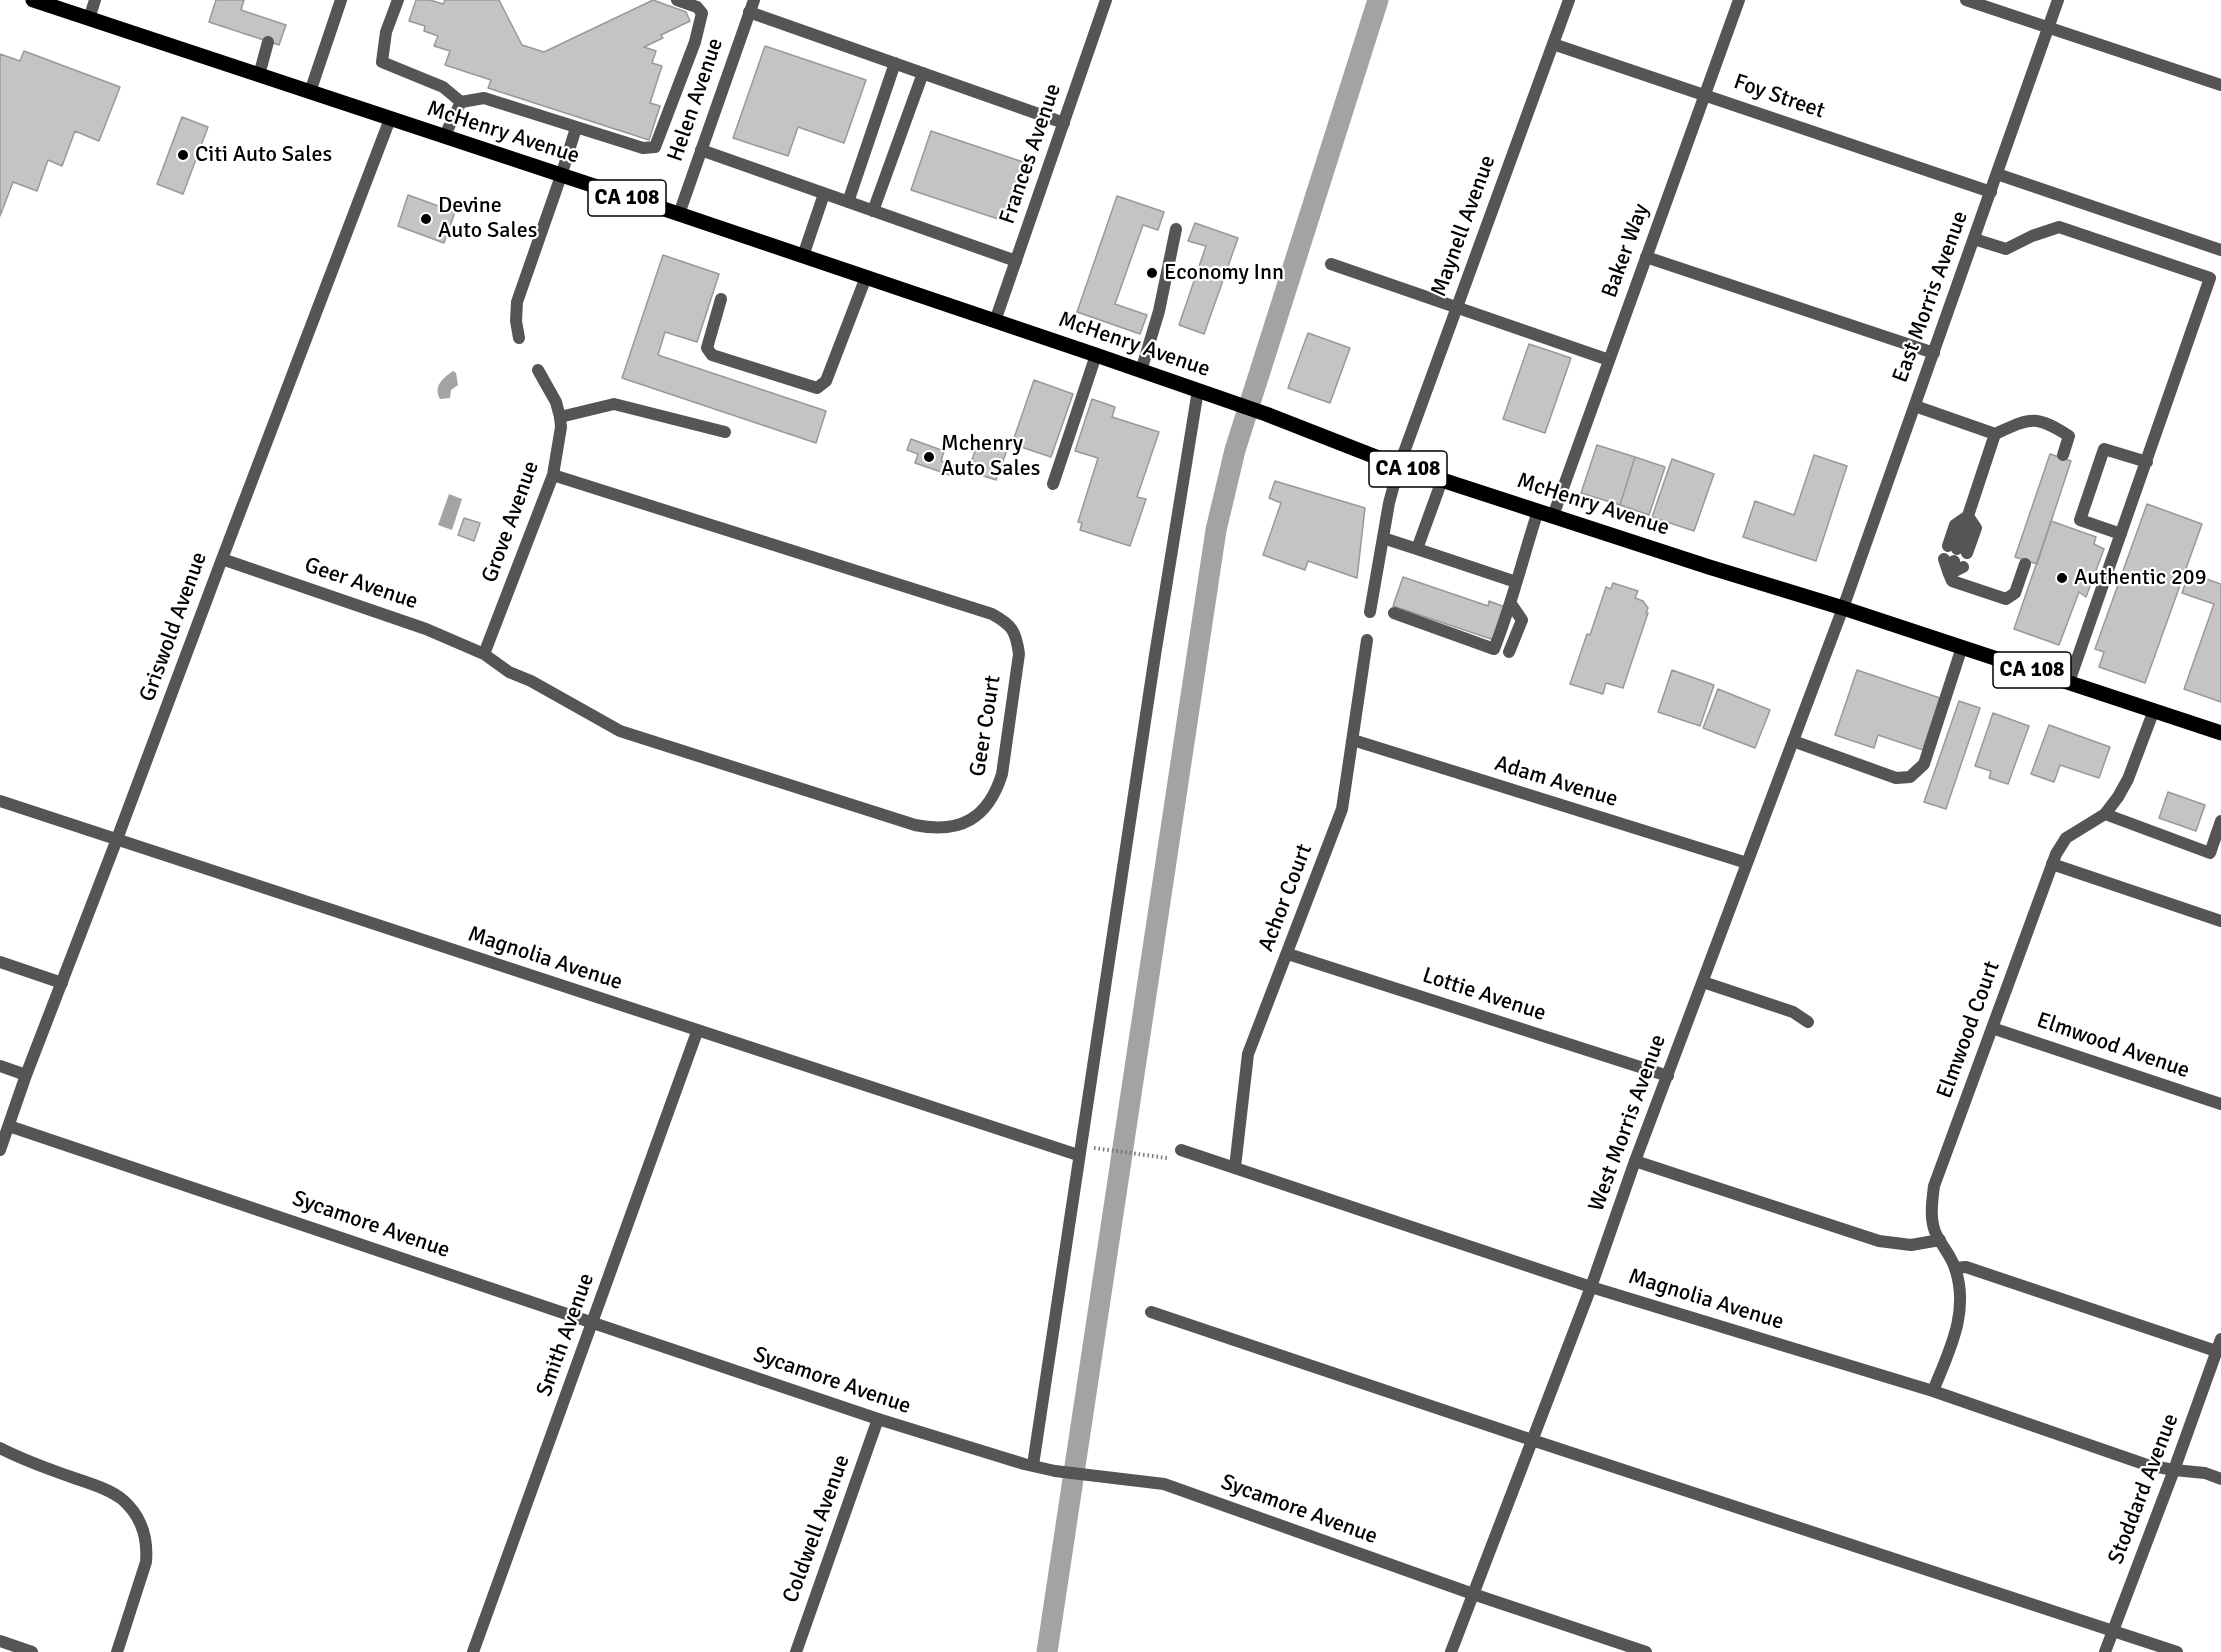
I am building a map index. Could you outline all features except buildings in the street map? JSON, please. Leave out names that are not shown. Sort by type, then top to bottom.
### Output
[{"type":"main road","name":"McHenry Avenue","points":[[33,0],[1141,370],[1266,414],[1399,466],[1843,608],[2221,734]]},
{"type":"street","points":[[89,19],[95,0]]},
{"type":"street","points":[[310,92],[341,0]]},
{"type":"street","points":[[398,0],[386,32],[381,62],[443,87],[461,102],[484,98],[643,148],[655,147],[695,42],[702,13],[697,7],[677,0]]},
{"type":"street","name":"Frances Avenue","points":[[995,321],[1106,0]]},
{"type":"street","name":"Maynell Avenue","points":[[1399,466],[1569,0]]},
{"type":"street","name":"Baker Way","points":[[1394,613],[1494,649],[1511,604],[1516,582],[1609,360],[1739,0]]},
{"type":"street","points":[[1966,0],[2221,85]]},
{"type":"street","name":"East Morris Avenue","points":[[1843,608],[2058,0]]},
{"type":"street","points":[[752,6],[895,63],[1064,123]]},
{"type":"street","name":"Helen Avenue","points":[[679,214],[752,6]]},
{"type":"street","points":[[259,75],[268,42]]},
{"type":"street","name":"Foy Street","points":[[1553,44],[1991,192]]},
{"type":"street","points":[[848,202],[895,63]]},
{"type":"street","points":[[873,211],[923,73]]},
{"type":"street","points":[[444,137],[461,102]]},
{"type":"street","name":"Griswold Avenue","points":[[0,1150],[26,1075],[390,119]]},
{"type":"street","points":[[519,338],[516,321],[517,302],[576,128]]},
{"type":"street","points":[[701,150],[1016,261]]},
{"type":"street","points":[[1997,174],[2221,250]]},
{"type":"street","points":[[803,256],[824,194]]},
{"type":"street","points":[[1974,240],[2006,249],[2032,236],[2059,227],[2210,278],[2069,682]]},
{"type":"street","points":[[1141,370],[1159,311],[1176,229]]},
{"type":"street","points":[[1646,257],[1934,353]]},
{"type":"street","points":[[1331,264],[1609,360]]},
{"type":"street","points":[[721,299],[707,348],[712,355],[817,388],[826,381],[866,277]]},
{"type":"street","points":[[1053,484],[1096,355]]},
{"type":"street","name":"Grove Avenue","points":[[484,654],[553,475],[561,427],[560,417],[556,402],[538,370]]},
{"type":"street","points":[[1033,1465],[1078,1155],[1198,390]]},
{"type":"street","points":[[560,417],[614,404],[725,432]]},
{"type":"street","points":[[1915,406],[1995,434],[2026,420],[2040,420],[2069,436],[2063,455]]},
{"type":"street","points":[[1956,556],[1955,525],[1968,516],[1995,434]]},
{"type":"street","points":[[2121,534],[2080,520],[2104,449],[2147,462]]},
{"type":"street","points":[[1370,612],[1389,503],[1399,466]]},
{"type":"street","name":"Geer Court","points":[[484,654],[509,672],[531,681],[620,731],[915,825],[943,829],[962,824],[975,817],[996,792],[1002,774],[1019,654],[1017,637],[1006,622],[992,614],[553,475]]},
{"type":"street","points":[[1418,549],[1442,480]]},
{"type":"street","points":[[1968,516],[1976,528],[1956,556],[1949,574],[1952,581],[2006,598],[2015,593],[2025,564]]},
{"type":"street","points":[[1383,538],[1516,582]]},
{"type":"street","name":"Geer Avenue","points":[[222,558],[426,629],[484,654]]},
{"type":"street","points":[[1509,652],[1522,620],[1511,604]]},
{"type":"street","name":"West Morris Avenue","points":[[1451,1652],[1591,1287],[1635,1161],[1843,608]]},
{"type":"street","name":"Achor Court","points":[[1235,1167],[1248,1054],[1342,809],[1367,640]]},
{"type":"street","points":[[1792,741],[1896,778],[1910,777],[1924,764],[1962,647]]},
{"type":"street","name":"Elmwood Court","points":[[1932,1391],[1956,1334],[1961,1312],[1960,1290],[1955,1268],[1933,1223],[1931,1205],[1934,1186],[2052,864],[2066,838],[2104,814],[2128,779],[2154,710]]},
{"type":"street","name":"Adam Avenue","points":[[1353,740],[1746,863]]},
{"type":"street","name":"Magnolia Avenue","points":[[0,801],[697,1032],[1078,1155]]},
{"type":"street","points":[[2104,814],[2210,853],[2221,821]]},
{"type":"street","points":[[2052,864],[2221,921]]},
{"type":"street","name":"Lottie Avenue","points":[[1287,954],[1668,1076]]},
{"type":"street","points":[[0,962],[62,983]]},
{"type":"street","points":[[1703,981],[1793,1012],[1808,1022]]},
{"type":"street","name":"Elmwood Avenue","points":[[1992,1028],[2221,1104]]},
{"type":"street","name":"Smith Avenue","points":[[473,1652],[697,1032]]},
{"type":"street","points":[[0,1066],[26,1075]]},
{"type":"street","name":"Sycamore Avenue","points":[[9,1126],[878,1419],[1055,1471],[1164,1484],[1473,1594],[1646,1652]]},
{"type":"street","name":"Magnolia Avenue","points":[[1181,1150],[1591,1287],[1932,1391],[2147,1465],[2205,1473],[2221,1479]]},
{"type":"street","points":[[1635,1161],[1879,1241],[1911,1245],[1940,1240]]},
{"type":"street","points":[[1955,1268],[1966,1267],[2219,1345]]},
{"type":"street","points":[[1151,1312],[2177,1652]]},
{"type":"street","name":"Stoddard Avenue","points":[[2104,1652],[2219,1345]]},
{"type":"street","name":"Coldwell Avenue","points":[[796,1652],[878,1419]]},
{"type":"street","points":[[0,1448],[17,1457],[98,1487],[122,1499],[136,1516],[143,1530],[147,1549],[146,1562],[117,1652]]},
{"type":"street","points":[[0,1641],[32,1652]]},
{"type":"path","points":[[1104,1149],[1160,1158]]},
{"type":"shaded area","points":[[453,371],[456,373],[458,385],[451,390],[450,398],[440,399],[438,386]]},
{"type":"shaded area","points":[[449,494],[462,499],[452,530],[438,525]]},
{"type":"waterway","points":[[1047,1652],[1216,530],[1235,450],[1378,0]]},
{"type":"place","name":"Citi Auto Sales","points":[[183,155]]},
{"type":"place","name":"Devine Auto Sales","points":[[426,219]]},
{"type":"place","name":"Economy Inn","points":[[1152,273]]},
{"type":"place","name":"Mchenry Auto Sales","points":[[929,457]]},
{"type":"place","name":"Authentic 209","points":[[2062,578]]}]
